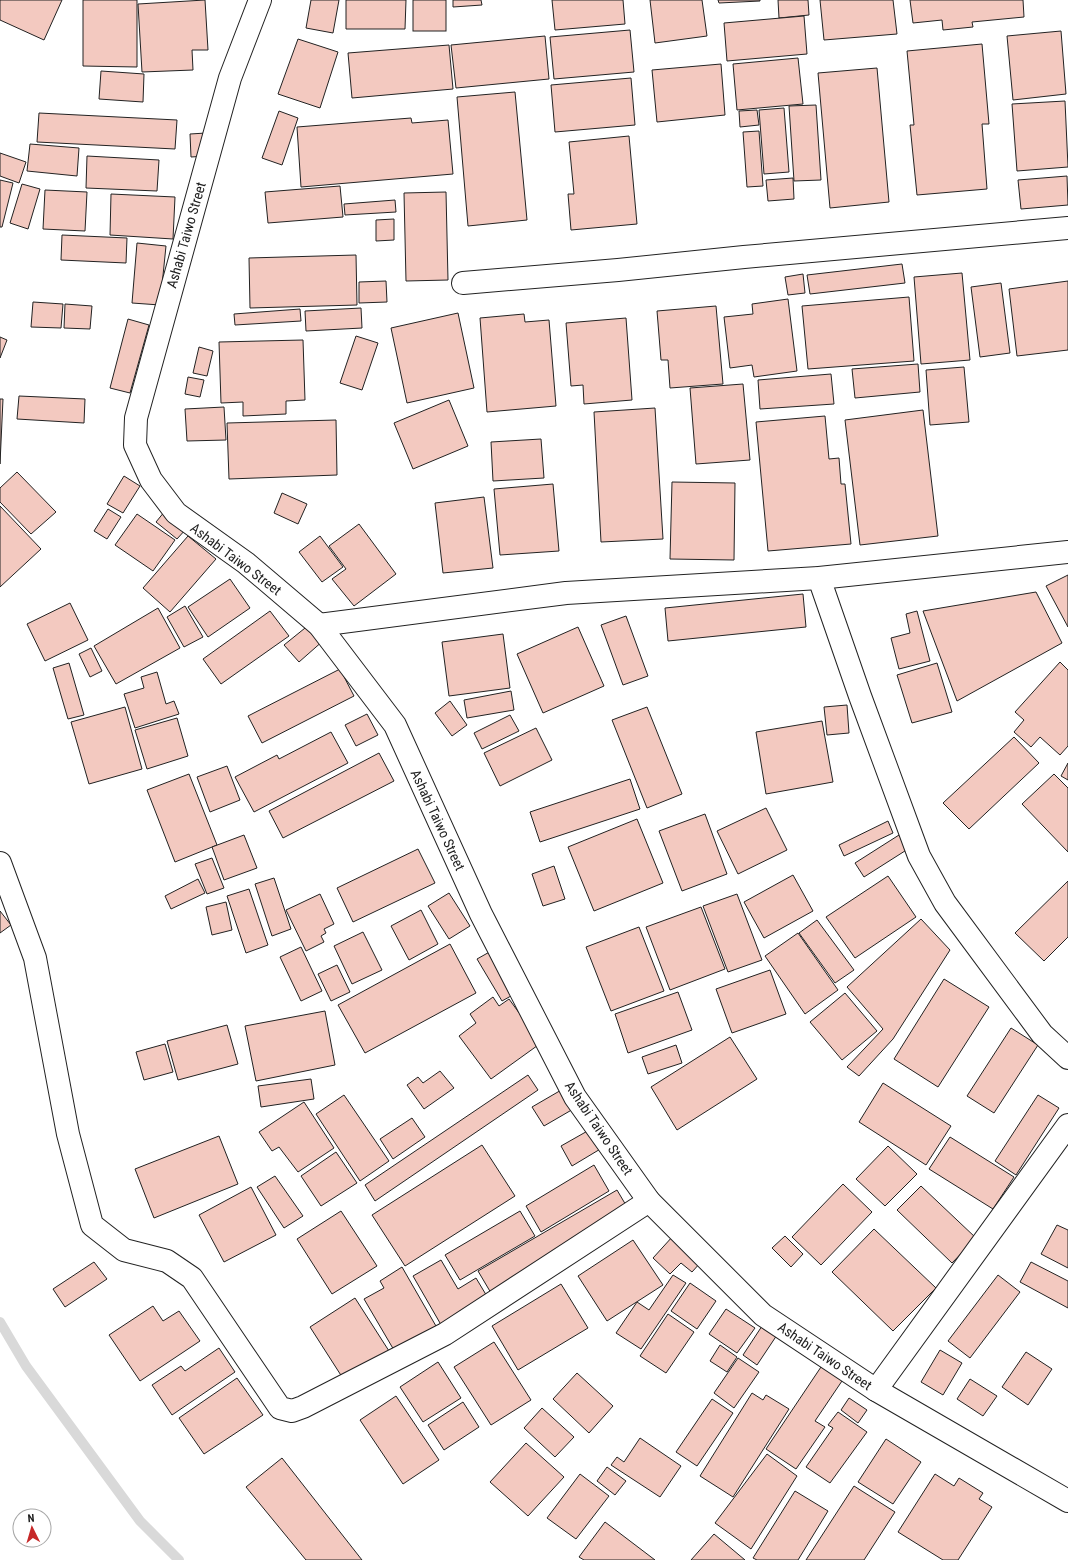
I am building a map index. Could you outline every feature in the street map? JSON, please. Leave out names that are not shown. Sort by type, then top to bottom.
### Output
[{"type":"street","name":"Ashabi Taiwo Street","points":[[260,0],[230,78],[136,418],[135,445],[151,480],[176,513],[246,563],[319,625],[394,725],[481,914],[576,1097],[649,1201],[763,1315],[876,1390],[1068,1501]]},
{"type":"street","points":[[463,283],[1068,228]]},
{"type":"street","points":[[319,625],[566,592],[819,578],[1068,552]]},
{"type":"street","points":[[819,578],[860,696],[919,856],[945,903],[1042,1034],[1068,1058]]},
{"type":"street","points":[[0,863],[35,958],[68,1134],[92,1225],[124,1250],[167,1261],[192,1278],[280,1408],[292,1411],[303,1407],[445,1334],[649,1201]]},
{"type":"street","points":[[876,1390],[1068,1125]]},
{"type":"building","points":[[0,0],[62,0],[44,40],[0,20]]},
{"type":"building","points":[[83,0],[137,0],[137,67],[83,66]]},
{"type":"building","points":[[205,0],[208,50],[192,50],[193,70],[142,72],[138,4]]},
{"type":"building","points":[[311,0],[339,0],[333,33],[306,28]]},
{"type":"building","points":[[346,0],[406,0],[405,29],[346,29]]},
{"type":"building","points":[[413,0],[446,0],[446,31],[413,31]]},
{"type":"building","points":[[453,0],[481,0],[482,5],[453,7]]},
{"type":"building","points":[[552,0],[623,0],[625,24],[555,30]]},
{"type":"building","points":[[650,0],[702,0],[707,36],[655,43]]},
{"type":"building","points":[[718,0],[760,0],[760,1],[719,3]]},
{"type":"building","points":[[778,0],[808,0],[809,15],[779,18]]},
{"type":"building","points":[[820,0],[893,0],[897,34],[824,40]]},
{"type":"building","points":[[910,0],[1023,0],[1024,17],[972,22],[973,27],[943,30],[942,20],[913,23]]},
{"type":"building","points":[[804,16],[807,54],[727,61],[724,23]]},
{"type":"building","points":[[630,30],[634,72],[554,79],[550,37]]},
{"type":"building","points":[[1061,31],[1066,94],[1013,100],[1007,36]]},
{"type":"building","points":[[545,36],[549,79],[456,88],[451,45]]},
{"type":"building","points":[[298,39],[338,52],[320,108],[278,94]]},
{"type":"building","points":[[982,44],[989,124],[982,124],[987,189],[917,195],[910,125],[914,125],[907,51]]},
{"type":"building","points":[[449,45],[453,89],[352,98],[348,53]]},
{"type":"building","points":[[798,58],[803,104],[737,110],[733,64]]},
{"type":"building","points":[[721,64],[725,115],[657,122],[652,70]]},
{"type":"building","points":[[877,68],[889,202],[830,208],[818,73]]},
{"type":"building","points":[[101,71],[144,74],[143,102],[99,99]]},
{"type":"building","points":[[631,78],[635,125],[555,132],[551,85]]},
{"type":"building","points":[[515,92],[527,220],[468,226],[457,97]]},
{"type":"building","points":[[1065,101],[1068,167],[1017,171],[1012,104]]},
{"type":"building","points":[[816,105],[821,180],[794,181],[789,106]]},
{"type":"building","points":[[784,108],[789,172],[764,174],[759,110]]},
{"type":"building","points":[[757,110],[759,125],[740,127],[739,111]]},
{"type":"building","points":[[279,111],[298,118],[282,165],[262,158]]},
{"type":"building","points":[[39,113],[177,120],[175,149],[37,142]]},
{"type":"building","points":[[411,118],[412,123],[448,120],[453,174],[301,187],[297,127]]},
{"type":"building","points":[[759,131],[763,186],[747,187],[743,132]]},
{"type":"building","points":[[206,133],[207,156],[191,157],[190,134]]},
{"type":"building","points":[[629,136],[637,224],[571,230],[568,194],[574,194],[569,142]]},
{"type":"building","points":[[30,144],[79,148],[77,176],[27,171]]},
{"type":"building","points":[[0,153],[26,162],[19,183],[0,176]]},
{"type":"building","points":[[87,156],[159,160],[157,191],[86,188]]},
{"type":"building","points":[[1067,176],[1068,205],[1021,209],[1018,180]]},
{"type":"building","points":[[793,178],[794,199],[768,201],[766,180]]},
{"type":"building","points":[[0,180],[13,183],[2,227],[0,227]]},
{"type":"building","points":[[22,184],[40,189],[28,229],[10,223]]},
{"type":"building","points":[[340,186],[343,217],[268,223],[265,192]]},
{"type":"building","points":[[45,190],[87,192],[85,231],[43,229]]},
{"type":"building","points":[[446,192],[448,280],[406,281],[404,193]]},
{"type":"building","points":[[111,194],[175,197],[173,239],[110,235]]},
{"type":"building","points":[[395,200],[396,212],[345,215],[344,204]]},
{"type":"building","points":[[394,219],[394,240],[376,241],[376,220]]},
{"type":"building","points":[[62,235],[127,238],[126,263],[61,260]]},
{"type":"building","points":[[137,243],[166,246],[160,305],[132,303]]},
{"type":"building","points":[[356,255],[357,305],[250,308],[249,258]]},
{"type":"building","points":[[902,264],[905,283],[810,294],[807,275]]},
{"type":"building","points":[[962,273],[970,360],[921,364],[914,277]]},
{"type":"building","points":[[803,274],[805,293],[788,295],[785,277]]},
{"type":"building","points":[[386,281],[387,302],[359,303],[359,282]]},
{"type":"building","points":[[1068,281],[1068,350],[1017,356],[1009,289]]},
{"type":"building","points":[[1001,283],[1010,353],[980,357],[971,287]]},
{"type":"building","points":[[909,297],[914,361],[808,369],[802,306]]},
{"type":"building","points":[[788,299],[797,371],[754,377],[752,365],[730,368],[724,317],[753,314],[752,304]]},
{"type":"building","points":[[33,302],[63,304],[61,328],[31,327]]},
{"type":"building","points":[[65,304],[92,306],[90,329],[64,328]]},
{"type":"building","points":[[716,306],[723,384],[670,388],[668,360],[661,360],[657,311]]},
{"type":"building","points":[[361,308],[362,328],[306,331],[305,311]]},
{"type":"building","points":[[300,309],[301,321],[235,325],[234,314]]},
{"type":"building","points":[[458,313],[474,388],[407,403],[391,328]]},
{"type":"building","points":[[524,314],[525,322],[549,320],[556,406],[487,412],[480,318]]},
{"type":"building","points":[[626,318],[632,400],[584,404],[583,385],[571,386],[566,323]]},
{"type":"building","points":[[128,319],[149,325],[130,393],[110,388]]},
{"type":"building","points":[[356,336],[378,343],[362,390],[340,383]]},
{"type":"building","points":[[0,337],[7,340],[0,358]]},
{"type":"building","points":[[303,340],[305,400],[286,401],[286,414],[243,416],[243,402],[221,403],[219,342]]},
{"type":"building","points":[[199,347],[213,351],[207,376],[193,373]]},
{"type":"building","points":[[918,364],[920,392],[855,398],[852,369]]},
{"type":"building","points":[[964,367],[969,422],[930,425],[926,370]]},
{"type":"building","points":[[831,374],[834,404],[760,409],[758,380]]},
{"type":"building","points":[[188,377],[204,380],[200,397],[185,394]]},
{"type":"building","points":[[743,384],[750,460],[696,464],[690,388]]},
{"type":"building","points":[[19,396],[85,399],[84,423],[17,419]]},
{"type":"building","points":[[0,399],[3,399],[0,464]]},
{"type":"building","points":[[449,400],[468,446],[413,469],[394,423]]},
{"type":"building","points":[[224,407],[226,440],[187,441],[185,409]]},
{"type":"building","points":[[655,408],[663,539],[601,542],[594,412]]},
{"type":"building","points":[[923,410],[938,536],[860,545],[845,420]]},
{"type":"building","points":[[825,416],[829,459],[839,458],[841,484],[845,484],[851,544],[768,551],[756,422]]},
{"type":"building","points":[[336,420],[337,475],[229,479],[227,423]]},
{"type":"building","points":[[541,439],[544,478],[493,481],[491,442]]},
{"type":"building","points":[[17,472],[56,512],[31,534],[0,502],[0,488]]},
{"type":"building","points":[[124,476],[140,486],[123,513],[107,504]]},
{"type":"building","points":[[672,482],[735,483],[734,560],[670,559]]},
{"type":"building","points":[[553,484],[559,551],[500,555],[494,489]]},
{"type":"building","points":[[282,493],[307,504],[298,524],[274,513]]},
{"type":"building","points":[[484,497],[493,568],[443,573],[435,503]]},
{"type":"building","points":[[0,506],[41,549],[0,587]]},
{"type":"building","points":[[108,509],[121,517],[107,539],[94,531]]},
{"type":"building","points":[[165,511],[186,529],[177,539],[156,522]]},
{"type":"building","points":[[137,514],[175,540],[153,571],[115,545]]},
{"type":"building","points":[[359,524],[396,574],[354,606],[332,579],[346,569],[329,546]]},
{"type":"building","points":[[188,536],[216,559],[170,612],[143,588]]},
{"type":"building","points":[[320,536],[343,567],[322,582],[299,552]]},
{"type":"building","points":[[1068,575],[1068,627],[1046,586]]},
{"type":"building","points":[[230,579],[250,608],[208,637],[188,607]]},
{"type":"building","points":[[1036,592],[1062,643],[957,701],[923,611]]},
{"type":"building","points":[[803,594],[806,627],[668,641],[665,608]]},
{"type":"building","points":[[70,603],[88,640],[45,661],[27,624]]},
{"type":"building","points":[[185,606],[203,637],[184,647],[167,617]]},
{"type":"building","points":[[158,608],[180,648],[116,684],[94,646]]},
{"type":"building","points":[[270,611],[289,636],[221,684],[203,659]]},
{"type":"building","points":[[917,611],[930,661],[899,669],[891,638],[910,633],[906,614]]},
{"type":"building","points":[[626,616],[648,676],[623,685],[601,625]]},
{"type":"building","points":[[310,624],[324,640],[299,662],[284,645]]},
{"type":"building","points":[[578,627],[604,686],[543,713],[517,654]]},
{"type":"building","points":[[503,634],[510,688],[449,696],[442,642]]},
{"type":"building","points":[[91,648],[102,671],[90,677],[79,654]]},
{"type":"building","points":[[1060,662],[1068,670],[1068,746],[1060,755],[1040,737],[1031,747],[1014,732],[1024,720],[1015,712]]},
{"type":"building","points":[[69,663],[84,715],[68,719],[53,668]]},
{"type":"building","points":[[937,663],[952,712],[912,723],[897,675]]},
{"type":"building","points":[[340,669],[354,696],[262,743],[248,716]]},
{"type":"building","points":[[157,672],[166,704],[174,701],[179,714],[135,728],[124,694],[144,688],[141,677]]},
{"type":"building","points":[[511,691],[514,710],[467,718],[464,700]]},
{"type":"building","points":[[450,701],[467,725],[452,736],[435,713]]},
{"type":"building","points":[[847,705],[849,733],[827,735],[824,707]]},
{"type":"building","points":[[125,707],[142,769],[89,784],[71,722]]},
{"type":"building","points":[[647,707],[682,794],[647,808],[612,720]]},
{"type":"building","points":[[367,714],[378,735],[356,746],[345,725]]},
{"type":"building","points":[[510,715],[519,731],[482,749],[474,733]]},
{"type":"building","points":[[177,718],[188,756],[147,769],[135,730]]},
{"type":"building","points":[[822,721],[833,782],[766,794],[756,732]]},
{"type":"building","points":[[536,728],[552,760],[500,786],[484,753]]},
{"type":"building","points":[[331,732],[348,763],[254,812],[235,777],[277,755],[279,759]]},
{"type":"building","points":[[1014,737],[1039,763],[969,829],[943,803]]},
{"type":"building","points":[[379,753],[394,781],[283,838],[269,811]]},
{"type":"building","points":[[1068,763],[1068,780],[1061,776]]},
{"type":"building","points":[[227,766],[240,800],[210,812],[197,777]]},
{"type":"building","points":[[189,774],[217,845],[175,862],[147,790]]},
{"type":"building","points":[[1054,774],[1068,788],[1068,852],[1022,804]]},
{"type":"building","points":[[630,779],[640,809],[540,842],[530,812]]},
{"type":"building","points":[[766,808],[787,850],[738,874],[717,831]]},
{"type":"building","points":[[705,814],[727,874],[682,891],[659,831]]},
{"type":"building","points":[[637,819],[663,883],[594,911],[568,847]]},
{"type":"building","points":[[888,821],[893,833],[844,856],[839,845]]},
{"type":"building","points":[[244,835],[257,868],[224,880],[212,847]]},
{"type":"building","points":[[899,835],[908,849],[864,877],[855,863]]},
{"type":"building","points":[[418,849],[435,883],[353,922],[337,888]]},
{"type":"building","points":[[212,858],[224,888],[207,894],[195,864]]},
{"type":"building","points":[[554,866],[565,899],[543,906],[532,874]]},
{"type":"building","points":[[793,875],[813,911],[764,938],[744,902]]},
{"type":"building","points":[[888,876],[916,917],[855,958],[826,917]]},
{"type":"building","points":[[274,878],[291,929],[272,936],[255,884]]},
{"type":"building","points":[[198,879],[205,893],[171,909],[165,896]]},
{"type":"building","points":[[1068,881],[1068,937],[1044,961],[1015,933]]},
{"type":"building","points":[[249,889],[268,945],[246,953],[227,896]]},
{"type":"building","points":[[449,893],[470,926],[449,939],[428,906]]},
{"type":"building","points":[[320,894],[334,924],[324,929],[326,933],[321,936],[324,942],[306,951],[286,910]]},
{"type":"building","points":[[737,894],[762,960],[728,972],[703,906]]},
{"type":"building","points":[[226,902],[232,930],[212,935],[206,907]]},
{"type":"building","points":[[701,907],[725,969],[670,990],[646,927]]},
{"type":"building","points":[[421,910],[438,944],[409,960],[391,926]]},
{"type":"building","points":[[0,911],[11,925],[0,933]]},
{"type":"building","points":[[921,919],[950,950],[893,1039],[859,1076],[847,1067],[883,1029],[847,987]]},
{"type":"building","points":[[817,920],[854,970],[835,983],[799,933]]},
{"type":"building","points":[[639,927],[664,991],[611,1011],[586,947]]},
{"type":"building","points":[[363,932],[382,970],[352,984],[334,946]]},
{"type":"building","points":[[798,933],[838,990],[805,1014],[765,956]]},
{"type":"building","points":[[450,944],[476,993],[365,1053],[338,1005]]},
{"type":"building","points":[[301,947],[322,991],[301,1001],[280,957]]},
{"type":"building","points":[[493,950],[518,992],[502,1001],[477,959]]},
{"type":"building","points":[[337,965],[350,992],[331,1001],[318,974]]},
{"type":"building","points":[[770,970],[786,1014],[732,1033],[716,989]]},
{"type":"building","points":[[944,979],[989,1007],[938,1087],[894,1059]]},
{"type":"building","points":[[678,992],[692,1030],[628,1053],[615,1014]]},
{"type":"building","points":[[845,993],[877,1031],[842,1060],[810,1022]]},
{"type":"building","points":[[493,997],[499,1006],[509,999],[541,1043],[491,1079],[459,1036],[476,1023],[470,1014]]},
{"type":"building","points":[[325,1011],[335,1065],[256,1081],[245,1026]]},
{"type":"building","points":[[227,1025],[238,1064],[178,1080],[167,1041]]},
{"type":"building","points":[[1011,1028],[1038,1045],[994,1113],[967,1096]]},
{"type":"building","points":[[730,1037],[757,1079],[677,1130],[651,1087]]},
{"type":"building","points":[[165,1044],[173,1072],[144,1080],[136,1052]]},
{"type":"building","points":[[676,1045],[682,1063],[648,1074],[642,1057]]},
{"type":"building","points":[[440,1071],[454,1088],[424,1109],[407,1085],[418,1077],[423,1083]]},
{"type":"building","points":[[528,1075],[538,1090],[375,1201],[365,1185]]},
{"type":"building","points":[[311,1079],[314,1099],[261,1107],[258,1086]]},
{"type":"building","points":[[883,1083],[951,1126],[926,1165],[859,1122]]},
{"type":"building","points":[[563,1089],[575,1108],[544,1126],[532,1107]]},
{"type":"building","points":[[344,1095],[389,1161],[360,1181],[316,1114]]},
{"type":"building","points":[[1038,1095],[1059,1108],[1016,1175],[995,1161]]},
{"type":"building","points":[[304,1102],[334,1148],[298,1172],[279,1147],[272,1151],[259,1132]]},
{"type":"building","points":[[412,1118],[425,1137],[393,1159],[380,1139]]},
{"type":"building","points":[[591,1129],[602,1148],[572,1166],[561,1146]]},
{"type":"building","points":[[219,1136],[238,1184],[154,1218],[135,1169]]},
{"type":"building","points":[[950,1137],[1014,1177],[993,1209],[929,1169]]},
{"type":"building","points":[[482,1145],[515,1196],[405,1266],[372,1215]]},
{"type":"building","points":[[888,1146],[917,1174],[885,1206],[856,1179]]},
{"type":"building","points":[[336,1152],[357,1183],[321,1206],[301,1176]]},
{"type":"building","points":[[594,1165],[609,1191],[541,1232],[526,1206]]},
{"type":"building","points":[[275,1176],[303,1216],[284,1228],[257,1187]]},
{"type":"building","points":[[843,1184],[872,1212],[821,1265],[792,1237]]},
{"type":"building","points":[[921,1186],[976,1238],[952,1263],[897,1210]]},
{"type":"building","points":[[251,1187],[276,1235],[224,1262],[199,1215]]},
{"type":"building","points":[[617,1190],[630,1212],[491,1293],[478,1271]]},
{"type":"building","points":[[341,1211],[377,1266],[332,1294],[297,1239]]},
{"type":"building","points":[[520,1211],[535,1236],[460,1280],[445,1255]]},
{"type":"building","points":[[1057,1225],[1068,1230],[1068,1268],[1041,1254]]},
{"type":"building","points":[[874,1229],[936,1288],[893,1331],[832,1272]]},
{"type":"building","points":[[673,1236],[701,1262],[692,1272],[681,1263],[670,1274],[653,1258]]},
{"type":"building","points":[[785,1236],[803,1254],[791,1267],[772,1248]]},
{"type":"building","points":[[633,1240],[663,1285],[607,1321],[578,1276]]},
{"type":"building","points":[[441,1260],[458,1289],[476,1278],[491,1303],[444,1330],[413,1276]]},
{"type":"building","points":[[94,1262],[107,1279],[65,1307],[53,1289]]},
{"type":"building","points":[[1031,1262],[1068,1281],[1068,1308],[1020,1282]]},
{"type":"building","points":[[402,1267],[440,1333],[398,1357],[364,1299],[384,1288],[380,1281]]},
{"type":"building","points":[[673,1275],[686,1283],[641,1349],[616,1333],[637,1302],[649,1310]]},
{"type":"building","points":[[998,1275],[1020,1292],[970,1358],[948,1341]]},
{"type":"building","points":[[690,1283],[716,1301],[697,1329],[671,1311]]},
{"type":"building","points":[[561,1284],[588,1328],[518,1370],[492,1326]]},
{"type":"building","points":[[355,1298],[389,1351],[344,1380],[310,1327]]},
{"type":"building","points":[[153,1306],[163,1321],[179,1311],[200,1341],[140,1381],[109,1335]]},
{"type":"building","points":[[726,1309],[755,1328],[737,1353],[709,1334]]},
{"type":"building","points":[[668,1314],[694,1332],[666,1373],[640,1356]]},
{"type":"building","points":[[764,1323],[779,1332],[757,1365],[743,1355]]},
{"type":"building","points":[[494,1342],[531,1400],[491,1425],[454,1367]]},
{"type":"building","points":[[720,1345],[737,1357],[727,1372],[710,1361]]},
{"type":"building","points":[[219,1348],[235,1372],[172,1415],[152,1385],[181,1366],[185,1371]]},
{"type":"building","points":[[940,1350],[962,1363],[943,1395],[921,1382]]},
{"type":"building","points":[[1026,1352],[1052,1369],[1028,1405],[1002,1387]]},
{"type":"building","points":[[738,1358],[759,1372],[734,1408],[714,1393]]},
{"type":"building","points":[[438,1362],[461,1398],[423,1422],[400,1387]]},
{"type":"building","points":[[823,1364],[844,1378],[815,1421],[825,1427],[796,1469],[766,1449]]},
{"type":"building","points":[[577,1373],[613,1406],[589,1433],[553,1399]]},
{"type":"building","points":[[237,1378],[263,1415],[204,1454],[179,1418]]},
{"type":"building","points":[[970,1379],[997,1396],[983,1416],[957,1399]]},
{"type":"building","points":[[752,1393],[763,1400],[766,1395],[789,1409],[733,1497],[700,1476]]},
{"type":"building","points":[[396,1396],[439,1460],[403,1484],[360,1420]]},
{"type":"building","points":[[849,1398],[867,1410],[858,1423],[841,1410]]},
{"type":"building","points":[[712,1399],[733,1413],[697,1466],[676,1452]]},
{"type":"building","points":[[463,1402],[479,1427],[444,1450],[428,1425]]},
{"type":"building","points":[[542,1408],[574,1437],[555,1457],[524,1428]]},
{"type":"building","points":[[838,1412],[867,1432],[830,1483],[806,1467],[833,1428],[828,1425]]},
{"type":"building","points":[[640,1438],[681,1466],[660,1497],[611,1465],[617,1457],[624,1462]]},
{"type":"building","points":[[886,1439],[921,1462],[893,1504],[858,1482]]},
{"type":"building","points":[[526,1443],[564,1477],[528,1516],[490,1482]]},
{"type":"building","points":[[767,1454],[797,1476],[751,1549],[715,1523]]},
{"type":"building","points":[[282,1458],[362,1560],[306,1560],[246,1487]]},
{"type":"building","points":[[607,1467],[626,1481],[615,1495],[597,1481]]},
{"type":"building","points":[[580,1474],[609,1496],[576,1539],[547,1518]]},
{"type":"building","points":[[935,1474],[954,1486],[959,1478],[983,1493],[979,1499],[992,1507],[958,1560],[943,1560],[898,1532]]},
{"type":"building","points":[[854,1486],[895,1512],[864,1560],[806,1560]]},
{"type":"building","points":[[795,1491],[828,1511],[798,1560],[757,1560],[753,1558]]},
{"type":"building","points":[[605,1522],[655,1560],[584,1560],[579,1557]]},
{"type":"building","points":[[714,1534],[745,1560],[691,1560]]},
{"type":"waterway","points":[[0,1322],[26,1366],[140,1521],[179,1560]]}]
